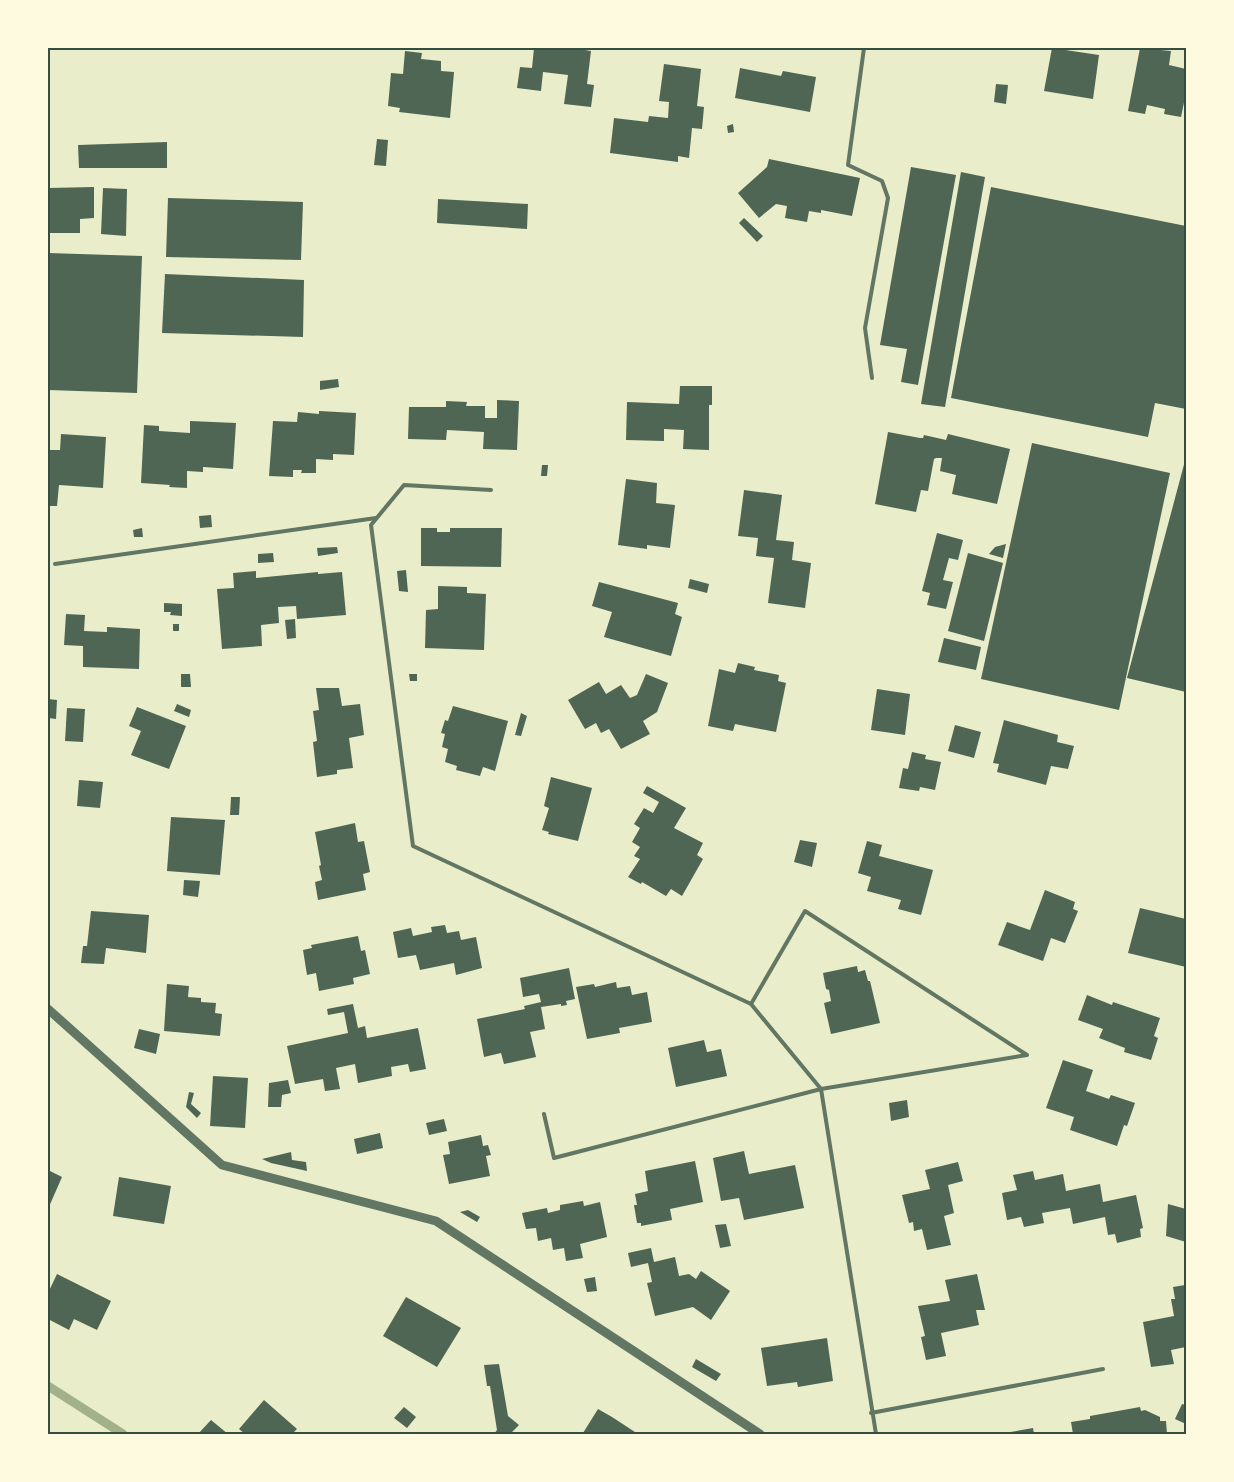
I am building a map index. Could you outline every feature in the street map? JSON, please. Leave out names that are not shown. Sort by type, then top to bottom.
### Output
[{"type":"street","points":[[48,1009],[222,1165],[436,1221],[760,1434]]},
{"type":"lane","points":[[864,48],[848,165],[882,181],[888,198],[865,328],[872,378]]},
{"type":"lane","points":[[492,490],[404,485],[371,525],[413,846],[751,1004],[821,1090],[871,1413],[876,1434]]},
{"type":"lane","points":[[55,564],[376,518]]},
{"type":"lane","points":[[544,1114],[554,1158],[821,1090],[1027,1055],[805,911],[751,1004]]},
{"type":"lane","points":[[871,1413],[1103,1369]]},
{"type":"building","points":[[534,48],[573,48],[591,51],[587,84],[594,85],[591,107],[564,104],[568,75],[543,72],[541,91],[517,88],[520,67],[532,68]]},
{"type":"building","points":[[1052,48],[1099,55],[1093,99],[1044,91]]},
{"type":"building","points":[[1140,48],[1171,51],[1169,65],[1186,69],[1186,93],[1181,117],[1164,114],[1165,109],[1147,105],[1145,114],[1128,111]]},
{"type":"building","points":[[405,51],[422,53],[421,59],[441,61],[441,71],[454,72],[450,118],[399,112],[400,108],[388,106],[391,73],[403,74]]},
{"type":"building","points":[[664,64],[701,69],[697,106],[704,107],[702,129],[692,128],[689,158],[678,156],[678,162],[610,153],[614,118],[648,122],[649,116],[668,118],[669,102],[659,101]]},
{"type":"building","points":[[740,68],[781,76],[783,71],[816,77],[810,112],[735,98]]},
{"type":"building","points":[[996,84],[1008,85],[1006,104],[994,102]]},
{"type":"building","points":[[733,124],[734,132],[728,133],[727,126]]},
{"type":"building","points":[[377,139],[388,140],[386,166],[374,165]]},
{"type":"building","points":[[167,142],[167,168],[79,168],[78,145]]},
{"type":"building","points":[[769,159],[860,178],[852,216],[821,210],[821,213],[809,211],[807,222],[785,218],[787,206],[776,204],[759,218],[738,193],[767,167]]},
{"type":"building","points":[[911,167],[956,175],[918,385],[901,382],[907,349],[880,345]]},
{"type":"building","points":[[961,172],[985,177],[945,407],[921,404]]},
{"type":"building","points":[[94,187],[94,218],[80,219],[80,233],[48,233],[48,188]]},
{"type":"building","points":[[991,187],[1186,226],[1186,409],[1155,403],[1148,437],[951,398]]},
{"type":"building","points":[[103,188],[127,189],[126,236],[101,234]]},
{"type":"building","points":[[168,198],[303,202],[301,260],[166,257]]},
{"type":"building","points":[[438,199],[528,204],[527,229],[437,223]]},
{"type":"building","points":[[744,218],[763,236],[757,242],[739,223]]},
{"type":"building","points":[[48,253],[142,256],[137,393],[48,390]]},
{"type":"building","points":[[165,274],[304,280],[303,337],[162,333]]},
{"type":"building","points":[[338,379],[339,387],[320,390],[320,381]]},
{"type":"building","points":[[680,386],[712,386],[712,405],[709,405],[709,450],[683,449],[684,430],[664,429],[664,441],[626,440],[627,402],[679,404]]},
{"type":"building","points":[[497,400],[519,401],[517,450],[483,449],[484,432],[447,430],[446,440],[408,439],[409,407],[446,407],[446,401],[467,402],[466,406],[485,406],[485,418],[497,418]]},
{"type":"building","points":[[319,411],[356,413],[354,455],[333,454],[333,460],[316,459],[316,473],[301,473],[302,470],[293,470],[293,477],[269,476],[273,421],[297,422],[298,412],[319,414]]},
{"type":"building","points":[[190,421],[236,423],[233,469],[203,467],[203,472],[187,471],[187,488],[141,483],[144,425],[159,426],[159,431],[190,433]]},
{"type":"building","points":[[888,432],[920,438],[923,438],[924,435],[946,440],[948,434],[1010,449],[997,504],[952,494],[956,475],[940,471],[942,458],[936,458],[934,459],[928,491],[921,490],[916,512],[875,504]]},
{"type":"building","points":[[61,434],[106,437],[103,488],[59,485],[57,506],[48,506],[48,450],[60,450]]},
{"type":"building","points":[[1032,443],[1170,473],[1119,710],[981,679]]},
{"type":"building","points":[[1186,457],[1186,692],[1127,678]]},
{"type":"building","points":[[542,465],[548,465],[547,476],[541,476]]},
{"type":"building","points":[[626,479],[657,483],[656,503],[675,505],[670,548],[647,545],[647,549],[618,545]]},
{"type":"building","points":[[744,490],[782,495],[776,540],[794,542],[792,560],[811,563],[805,608],[768,603],[774,558],[756,556],[758,538],[738,536]]},
{"type":"building","points":[[211,515],[212,527],[200,528],[199,516]]},
{"type":"building","points":[[142,528],[143,537],[134,537],[133,530]]},
{"type":"building","points":[[421,528],[437,528],[437,532],[450,532],[450,528],[502,528],[501,567],[421,566]]},
{"type":"building","points":[[937,533],[963,540],[958,560],[949,558],[943,580],[953,582],[946,609],[927,605],[930,593],[922,591]]},
{"type":"building","points":[[1006,544],[1003,558],[989,554],[995,547]]},
{"type":"building","points":[[337,547],[338,553],[318,556],[317,548]]},
{"type":"building","points":[[273,553],[274,562],[258,563],[258,554]]},
{"type":"building","points":[[968,553],[1003,563],[984,641],[948,631]]},
{"type":"building","points":[[406,570],[408,592],[399,591],[397,571]]},
{"type":"building","points":[[256,571],[256,578],[318,572],[318,574],[342,572],[346,615],[297,619],[296,606],[278,607],[279,623],[261,625],[262,646],[222,649],[217,589],[234,588],[233,573]]},
{"type":"building","points":[[690,579],[709,584],[707,593],[688,588]]},
{"type":"building","points":[[599,582],[678,603],[675,614],[682,617],[671,656],[604,637],[612,612],[592,606]]},
{"type":"building","points":[[438,586],[467,587],[467,593],[486,594],[484,650],[425,648],[426,610],[438,609]]},
{"type":"building","points":[[164,603],[182,604],[182,616],[170,615],[171,612],[164,612]]},
{"type":"building","points":[[66,614],[85,615],[84,631],[107,632],[107,627],[140,629],[139,669],[83,667],[83,646],[64,645]]},
{"type":"building","points":[[295,619],[296,638],[287,639],[285,620]]},
{"type":"building","points":[[173,624],[179,624],[179,631],[173,631]]},
{"type":"building","points":[[944,638],[981,647],[976,670],[938,662]]},
{"type":"building","points":[[738,663],[755,667],[754,670],[779,675],[778,681],[786,683],[776,732],[735,724],[733,731],[708,726],[719,669],[735,673]]},
{"type":"building","points":[[181,674],[190,674],[191,687],[181,687]]},
{"type":"building","points":[[409,674],[417,674],[417,681],[410,681]]},
{"type":"building","points":[[646,674],[668,683],[657,712],[643,721],[650,734],[621,749],[609,729],[601,733],[596,723],[585,729],[568,700],[599,682],[606,694],[621,685],[630,698],[637,695]]},
{"type":"building","points":[[316,688],[339,688],[342,706],[360,704],[364,735],[349,738],[353,768],[337,770],[337,774],[317,777],[313,742],[317,741],[313,711],[319,710]]},
{"type":"building","points":[[877,689],[910,694],[905,735],[871,730]]},
{"type":"building","points":[[48,699],[57,700],[56,719],[48,718]]},
{"type":"building","points":[[177,704],[191,710],[189,717],[174,711]]},
{"type":"building","points":[[453,706],[508,721],[495,771],[483,767],[480,776],[456,770],[457,766],[445,762],[448,749],[442,747],[445,734],[441,733],[445,720],[448,721]]},
{"type":"building","points":[[137,707],[186,726],[169,769],[131,755],[141,731],[129,726]]},
{"type":"building","points":[[67,708],[85,709],[83,742],[65,741]]},
{"type":"building","points":[[521,713],[527,716],[521,736],[515,735]]},
{"type":"building","points":[[1004,720],[1058,735],[1057,742],[1074,746],[1068,769],[1051,766],[1046,785],[997,772],[999,764],[993,763]]},
{"type":"building","points":[[955,725],[981,732],[974,758],[948,751]]},
{"type":"building","points":[[912,752],[926,755],[925,759],[941,762],[935,790],[920,787],[919,791],[899,788],[903,768],[908,769]]},
{"type":"building","points":[[551,777],[592,788],[578,841],[548,834],[549,832],[542,830],[549,808],[544,806]]},
{"type":"building","points":[[79,780],[103,782],[100,808],[77,806]]},
{"type":"building","points":[[647,786],[686,808],[674,828],[703,843],[697,855],[703,859],[682,896],[671,889],[666,896],[642,882],[641,884],[628,877],[640,859],[634,856],[640,847],[632,842],[640,828],[634,824],[644,808],[653,813],[659,802],[643,793]]},
{"type":"building","points":[[231,797],[240,797],[239,815],[230,815]]},
{"type":"building","points":[[171,817],[225,820],[220,875],[167,871]]},
{"type":"building","points":[[355,823],[358,842],[364,841],[370,872],[363,874],[366,890],[318,900],[315,882],[322,880],[315,832]]},
{"type":"building","points":[[800,840],[817,843],[812,867],[794,862]]},
{"type":"building","points":[[867,841],[882,845],[879,856],[933,870],[921,915],[898,909],[901,900],[867,891],[871,877],[858,873]]},
{"type":"building","points":[[184,880],[200,881],[198,897],[183,895]]},
{"type":"building","points":[[1045,890],[1075,902],[1073,909],[1078,911],[1065,943],[1051,938],[1043,961],[998,945],[1007,922],[1030,930]]},
{"type":"building","points":[[1140,908],[1186,919],[1186,967],[1128,953]]},
{"type":"building","points":[[91,911],[149,915],[146,953],[106,948],[104,964],[81,963],[83,946],[87,946]]},
{"type":"building","points":[[445,925],[447,933],[459,931],[461,940],[476,937],[482,968],[456,975],[454,963],[420,970],[416,955],[398,958],[393,932],[411,928],[413,936],[432,932],[431,927]]},
{"type":"building","points":[[358,936],[361,951],[365,950],[370,974],[353,978],[354,984],[319,991],[316,973],[307,975],[303,950],[312,948],[311,945]]},
{"type":"building","points":[[857,966],[858,972],[865,970],[868,981],[870,981],[880,1023],[831,1034],[824,1003],[831,1001],[829,990],[826,989],[823,973]]},
{"type":"building","points":[[569,968],[575,999],[566,1001],[567,1005],[541,1007],[545,1029],[530,1032],[536,1057],[504,1064],[501,1053],[484,1057],[477,1019],[525,1009],[524,1006],[541,1002],[539,994],[523,997],[520,978]]},
{"type":"building","points":[[616,982],[617,988],[630,986],[632,995],[647,992],[652,1022],[619,1028],[620,1033],[587,1039],[576,987],[594,984],[595,987]]},
{"type":"building","points":[[167,984],[189,986],[188,997],[201,998],[201,1002],[216,1003],[215,1013],[222,1014],[220,1036],[164,1031]]},
{"type":"building","points":[[1087,995],[1112,1005],[1113,1002],[1160,1018],[1154,1036],[1158,1038],[1151,1060],[1124,1052],[1125,1048],[1099,1038],[1103,1029],[1078,1020]]},
{"type":"building","points":[[353,1004],[358,1028],[365,1026],[367,1038],[418,1028],[426,1069],[410,1072],[408,1064],[391,1067],[392,1076],[358,1083],[355,1064],[336,1068],[340,1089],[325,1091],[323,1079],[295,1084],[287,1046],[348,1033],[344,1012],[328,1015],[327,1009]]},
{"type":"building","points":[[139,1029],[160,1034],[156,1054],[134,1048]]},
{"type":"building","points":[[704,1040],[707,1052],[721,1049],[727,1076],[676,1087],[668,1048]]},
{"type":"building","points":[[1063,1060],[1093,1070],[1086,1091],[1109,1099],[1111,1095],[1135,1103],[1127,1126],[1124,1125],[1117,1146],[1070,1130],[1074,1117],[1046,1108]]},
{"type":"building","points":[[213,1076],[248,1078],[245,1128],[210,1126]]},
{"type":"building","points":[[288,1080],[291,1093],[282,1095],[281,1107],[268,1107],[269,1083]]},
{"type":"building","points":[[189,1092],[194,1093],[191,1104],[201,1113],[197,1118],[186,1107]]},
{"type":"building","points":[[907,1100],[909,1117],[891,1121],[889,1103]]},
{"type":"building","points":[[444,1119],[447,1131],[429,1135],[426,1123]]},
{"type":"building","points":[[380,1133],[383,1148],[357,1154],[354,1139]]},
{"type":"building","points":[[481,1135],[483,1146],[488,1145],[491,1155],[486,1156],[490,1176],[449,1184],[443,1155],[450,1154],[448,1142]]},
{"type":"building","points":[[744,1151],[749,1174],[795,1165],[804,1208],[744,1220],[739,1198],[721,1201],[713,1158]]},
{"type":"building","points":[[291,1152],[292,1160],[306,1162],[307,1171],[271,1163],[262,1159]]},
{"type":"building","points":[[695,1161],[703,1202],[670,1209],[672,1220],[641,1226],[641,1223],[637,1223],[634,1205],[637,1205],[635,1194],[648,1191],[645,1171]]},
{"type":"building","points":[[958,1162],[963,1181],[948,1185],[954,1213],[944,1216],[951,1245],[927,1250],[922,1229],[914,1231],[913,1222],[909,1223],[902,1195],[930,1189],[925,1170]]},
{"type":"building","points":[[48,1170],[62,1177],[48,1209]]},
{"type":"building","points":[[1033,1171],[1035,1180],[1063,1174],[1066,1191],[1100,1184],[1103,1202],[1136,1195],[1143,1228],[1140,1229],[1141,1237],[1117,1243],[1115,1234],[1108,1235],[1105,1217],[1073,1224],[1070,1208],[1042,1213],[1044,1223],[1024,1227],[1021,1217],[1007,1220],[1002,1193],[1017,1190],[1013,1175]]},
{"type":"building","points":[[119,1177],[171,1186],[164,1224],[113,1216]]},
{"type":"building","points":[[583,1201],[584,1206],[600,1202],[607,1237],[580,1244],[583,1258],[566,1261],[564,1248],[553,1250],[551,1238],[538,1241],[536,1228],[526,1229],[522,1213],[547,1208],[548,1213],[560,1210],[560,1205]]},
{"type":"building","points":[[1168,1204],[1186,1209],[1186,1242],[1166,1236]]},
{"type":"building","points":[[468,1210],[480,1217],[477,1222],[460,1212]]},
{"type":"building","points":[[726,1224],[731,1246],[720,1248],[715,1225]]},
{"type":"building","points":[[651,1248],[654,1262],[675,1257],[679,1276],[689,1274],[696,1279],[701,1271],[730,1291],[711,1320],[693,1307],[655,1316],[647,1283],[652,1282],[648,1263],[631,1267],[628,1253]]},
{"type":"building","points":[[57,1274],[111,1301],[97,1330],[74,1319],[69,1330],[48,1319],[48,1293]]},
{"type":"building","points":[[977,1274],[985,1310],[976,1310],[979,1325],[941,1333],[946,1356],[926,1360],[921,1337],[925,1336],[918,1306],[950,1301],[945,1280]]},
{"type":"building","points":[[595,1277],[597,1291],[587,1292],[584,1279]]},
{"type":"building","points":[[1185,1285],[1186,1347],[1171,1350],[1174,1364],[1151,1367],[1143,1322],[1174,1316],[1171,1299],[1175,1299],[1173,1287]]},
{"type":"building","points":[[406,1297],[461,1328],[437,1367],[383,1336]]},
{"type":"building","points":[[827,1338],[833,1381],[798,1387],[797,1382],[767,1386],[761,1348]]},
{"type":"building","points":[[696,1359],[721,1374],[716,1381],[692,1367]]},
{"type":"building","points":[[499,1364],[508,1416],[519,1425],[510,1434],[494,1434],[497,1430],[490,1386],[487,1386],[484,1365]]},
{"type":"building","points":[[264,1400],[297,1429],[292,1434],[245,1434],[239,1429]]},
{"type":"building","points":[[1182,1404],[1186,1405],[1186,1424],[1175,1419]]},
{"type":"building","points":[[404,1407],[416,1417],[407,1428],[394,1418]]},
{"type":"building","points":[[1140,1407],[1141,1411],[1145,1410],[1160,1417],[1160,1421],[1166,1421],[1167,1434],[1073,1434],[1071,1422],[1090,1419],[1090,1416]]},
{"type":"building","points":[[598,1409],[612,1417],[638,1434],[583,1433]]},
{"type":"building","points":[[211,1420],[228,1434],[198,1434]]},
{"type":"building","points":[[1033,1428],[1034,1434],[999,1434]]},
{"type":"waterway","points":[[48,1386],[123,1434]]}]
